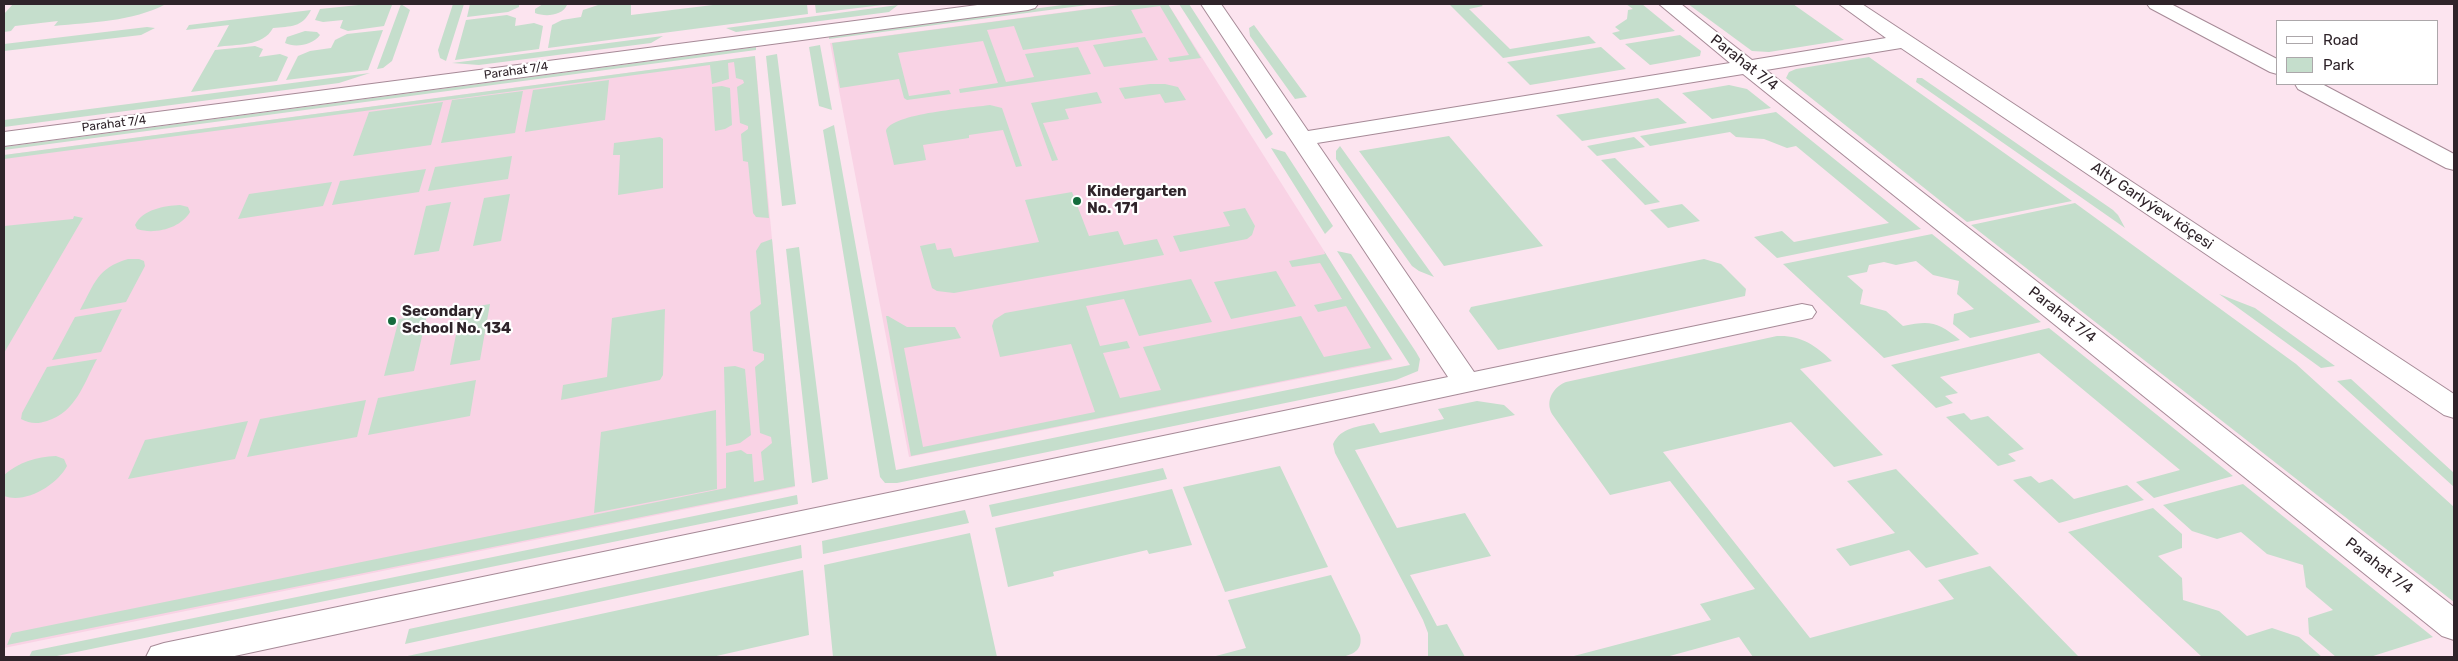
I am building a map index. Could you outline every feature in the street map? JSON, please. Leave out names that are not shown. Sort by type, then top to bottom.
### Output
[{"type":"street","name":"Parahat 7/4","points":[[4,139],[1028,4]]},
{"type":"street","points":[[1211,4],[1467,383]]},
{"type":"street","name":"Parahat 7/4","points":[[1669,4],[2454,626]]},
{"type":"street","name":"Alty Garlyýew köçesi","points":[[1849,4],[2454,408]]},
{"type":"street","points":[[2157,4],[2276,67]]},
{"type":"street","points":[[1302,139],[1905,41]]},
{"type":"street","points":[[2308,85],[2454,163]]},
{"type":"street","points":[[164,657],[1802,312]]},
{"type":"shaded area","name":"Kindergarten No. 171","points":[[1125,4],[1168,4],[1393,360],[909,457],[830,43]]},
{"type":"shaded area","name":"Secondary School No. 134","points":[[755,56],[795,487],[4,648],[4,155]]},
{"type":"green space","points":[[13,4],[166,4],[125,18],[54,26],[58,21],[15,26],[11,31],[4,32],[4,14]]},
{"type":"green space","points":[[368,4],[392,5],[384,26],[348,31],[340,28],[343,20],[323,22],[315,20],[320,9]]},
{"type":"green space","points":[[401,4],[410,10],[392,61],[383,68],[377,69]]},
{"type":"green space","points":[[453,4],[464,4],[446,61],[440,58],[438,50]]},
{"type":"green space","points":[[470,4],[519,4],[519,7],[508,12],[467,17]]},
{"type":"green space","points":[[543,4],[567,5],[565,9],[553,15],[535,13],[535,9]]},
{"type":"green space","points":[[601,4],[631,4],[631,15],[721,4],[807,4],[808,14],[548,48],[552,25],[562,20],[581,17],[583,10]]},
{"type":"green space","points":[[815,4],[891,4],[816,13]]},
{"type":"green space","points":[[1070,4],[1095,4],[829,39],[829,36]]},
{"type":"green space","points":[[1128,4],[1168,4],[1201,58],[1170,62],[1168,58],[1189,55],[1160,6],[1131,10],[1143,33],[1023,50],[1014,26],[987,30],[1006,82],[1034,77],[1025,54],[1078,47],[1091,74],[960,93],[959,89],[998,83],[983,41],[898,53],[909,96],[949,90],[951,94],[907,100],[904,98],[899,79],[840,88],[832,43]]},
{"type":"green space","points":[[1179,4],[1189,4],[1273,134],[1266,139]]},
{"type":"green space","points":[[1449,4],[1480,4],[1483,6],[1469,9],[1510,49],[1589,36],[1596,43],[1503,58]]},
{"type":"green space","points":[[1626,4],[1642,4],[1675,31],[1620,40],[1612,33],[1620,31],[1615,27],[1627,19],[1628,10],[1633,9]]},
{"type":"green space","points":[[1688,4],[1793,4],[1844,40],[1769,52],[1752,51]]},
{"type":"green space","points":[[898,5],[889,12],[736,32],[726,28]]},
{"type":"green space","points":[[311,10],[308,16],[300,23],[273,28],[263,39],[248,44],[217,47],[229,25],[186,30],[189,25]]},
{"type":"green space","points":[[507,15],[516,18],[515,26],[534,23],[543,26],[539,49],[455,60],[466,20]]},
{"type":"green space","points":[[1254,25],[1307,97],[1295,99],[1250,36],[1249,28]]},
{"type":"green space","points":[[147,27],[155,28],[141,35],[4,51],[4,44]]},
{"type":"green space","points":[[383,30],[368,70],[286,80],[298,56],[310,51],[331,48],[335,40],[347,34]]},
{"type":"green space","points":[[305,31],[317,32],[320,35],[304,45],[289,45],[285,43],[287,37]]},
{"type":"green space","points":[[1680,35],[1701,51],[1700,56],[1650,65],[1625,44]]},
{"type":"green space","points":[[663,36],[651,43],[479,65],[452,63]]},
{"type":"green space","points":[[1145,37],[1158,60],[1104,67],[1093,45]]},
{"type":"green space","points":[[820,45],[832,110],[819,106],[809,47]]},
{"type":"green space","points":[[255,46],[263,49],[259,57],[280,54],[288,57],[277,81],[191,92],[215,50]]},
{"type":"green space","points":[[756,47],[756,50],[4,150],[4,147]]},
{"type":"green space","points":[[1601,47],[1626,69],[1530,85],[1507,62]]},
{"type":"green space","points":[[777,54],[796,204],[782,206],[766,56]]},
{"type":"green space","points":[[755,56],[769,218],[756,217],[753,213],[748,162],[743,161],[741,134],[748,129],[748,126],[740,123],[737,87],[744,83],[743,80],[736,78],[734,62],[728,63],[729,79],[712,84],[710,65],[4,159],[4,155]]},
{"type":"green space","points":[[1869,57],[2072,201],[1967,222],[1786,78],[1789,72],[1796,69]]},
{"type":"green space","points":[[370,73],[339,83],[4,127],[4,120]]},
{"type":"green space","points":[[1917,78],[1922,78],[2113,210],[2125,228],[1916,82]]},
{"type":"green space","points":[[609,80],[605,120],[525,132],[533,90]]},
{"type":"green space","points":[[1165,84],[1178,87],[1186,100],[1165,103],[1160,94],[1125,99],[1119,88]]},
{"type":"green space","points":[[1729,85],[1747,89],[1771,108],[1712,119],[1682,93]]},
{"type":"green space","points":[[722,86],[730,88],[732,125],[715,131],[712,87]]},
{"type":"green space","points":[[523,91],[515,133],[441,143],[452,100]]},
{"type":"green space","points":[[1097,92],[1102,103],[1065,109],[1069,119],[1043,123],[1058,160],[1052,161],[1031,103]]},
{"type":"green space","points":[[1658,98],[1687,123],[1582,141],[1556,115]]},
{"type":"green space","points":[[443,102],[431,145],[353,156],[369,112]]},
{"type":"green space","points":[[990,105],[1002,108],[1022,166],[1016,167],[1003,130],[969,135],[969,138],[923,145],[926,160],[894,165],[886,131],[891,125],[902,120],[933,112]]},
{"type":"green space","points":[[1776,112],[1921,229],[1777,258],[1754,237],[1782,231],[1794,242],[1889,223],[1796,146],[1787,148],[1764,139],[1736,137],[1730,132],[1650,146],[1640,136]]},
{"type":"green space","points":[[834,125],[896,470],[1410,365],[1337,251],[1351,254],[1416,352],[1420,359],[1418,371],[1396,380],[1368,386],[897,483],[885,483],[880,477],[823,130]]},
{"type":"green space","points":[[1449,136],[1543,246],[1444,266],[1359,151]]},
{"type":"green space","points":[[660,137],[663,139],[663,188],[618,195],[620,155],[613,155],[614,143]]},
{"type":"green space","points":[[1634,137],[1645,147],[1597,156],[1587,146]]},
{"type":"green space","points":[[1340,146],[1434,277],[1412,266],[1336,159],[1336,151]]},
{"type":"green space","points":[[1271,148],[1285,152],[1333,226],[1325,234]]},
{"type":"green space","points":[[512,156],[508,179],[428,191],[435,167]]},
{"type":"green space","points":[[1615,158],[1660,202],[1645,205],[1601,160]]},
{"type":"green space","points":[[426,169],[419,192],[332,205],[340,181]]},
{"type":"green space","points":[[332,182],[323,206],[238,219],[249,194]]},
{"type":"green space","points":[[1072,192],[1089,236],[1118,231],[1124,245],[1157,239],[1164,255],[954,293],[937,291],[932,288],[920,246],[935,243],[937,250],[951,248],[954,257],[1039,242],[1025,200]]},
{"type":"green space","points":[[510,194],[501,241],[473,246],[484,198]]},
{"type":"green space","points":[[451,202],[439,251],[414,255],[426,206]]},
{"type":"green space","points":[[2075,203],[2296,364],[2454,507],[2454,602],[1971,225]]},
{"type":"green space","points":[[1682,204],[1700,221],[1668,228],[1650,210]]},
{"type":"green space","points":[[180,205],[188,207],[190,212],[186,218],[174,226],[167,229],[144,231],[137,229],[135,225],[143,215],[154,209]]},
{"type":"green space","points":[[1245,208],[1255,226],[1252,235],[1247,239],[1180,252],[1173,236],[1230,226],[1223,212]]},
{"type":"green space","points":[[74,216],[83,218],[4,353],[4,226],[73,219]]},
{"type":"green space","points":[[1932,234],[2041,322],[1970,338],[1953,324],[1954,314],[1974,309],[1957,294],[1959,281],[1933,275],[1916,261],[1896,265],[1884,262],[1869,265],[1867,272],[1847,276],[1863,290],[1860,304],[1886,311],[1903,326],[1928,323],[1940,326],[1960,340],[1884,358],[1783,264]]},
{"type":"green space","points":[[772,239],[795,486],[7,645],[12,633],[726,488],[726,453],[741,450],[747,454],[752,454],[754,482],[764,480],[761,452],[772,443],[771,437],[760,433],[755,367],[764,360],[764,354],[753,351],[750,312],[761,304],[756,251],[761,243]]},
{"type":"green space","points":[[799,247],[828,479],[812,483],[786,249]]},
{"type":"green space","points":[[1324,251],[1392,359],[911,456],[886,316],[907,327],[955,327],[961,338],[904,348],[923,447],[1095,412],[1071,344],[1000,357],[992,326],[994,320],[1005,313],[1191,279],[1212,322],[1139,336],[1124,299],[1086,306],[1100,346],[1127,341],[1130,348],[1103,353],[1120,398],[1161,390],[1143,347],[1301,316],[1324,357],[1371,348],[1346,306],[1318,312],[1314,305],[1342,299],[1320,263],[1292,267],[1289,261],[1325,254]]},
{"type":"green space","points":[[128,259],[144,261],[145,266],[126,302],[80,310],[103,272]]},
{"type":"green space","points":[[1704,259],[1721,264],[1746,289],[1745,296],[1498,350],[1469,311],[1471,307]]},
{"type":"green space","points":[[1276,271],[1296,306],[1231,319],[1214,282]]},
{"type":"green space","points":[[2219,294],[2255,308],[2335,366],[2321,368]]},
{"type":"green space","points":[[490,304],[480,360],[450,365],[461,309]]},
{"type":"green space","points":[[122,309],[101,352],[52,360],[75,317]]},
{"type":"green space","points":[[665,309],[663,375],[660,380],[561,400],[563,385],[607,377],[612,318]]},
{"type":"green space","points":[[427,315],[414,371],[384,376],[399,319]]},
{"type":"green space","points":[[2049,328],[2233,476],[2154,498],[2136,482],[2180,470],[2039,353],[1940,377],[1958,393],[1945,396],[1953,403],[1936,408],[1891,365]]},
{"type":"green space","points":[[1777,336],[1793,337],[1807,342],[1832,361],[1800,369],[1883,455],[1834,467],[1791,422],[1663,452],[1810,638],[1954,599],[1938,580],[1990,566],[2079,657],[1753,657],[1739,637],[1666,657],[1570,657],[1711,620],[1700,604],[1755,589],[1670,481],[1610,495],[1552,414],[1549,404],[1554,391],[1566,382]]},
{"type":"green space","points":[[97,359],[78,396],[65,411],[57,417],[40,423],[31,423],[21,419],[22,413],[47,367]]},
{"type":"green space","points":[[735,366],[745,369],[751,435],[740,443],[726,446],[724,367]]},
{"type":"green space","points":[[2351,379],[2454,473],[2454,487],[2337,381]]},
{"type":"green space","points":[[476,380],[470,416],[368,435],[378,398]]},
{"type":"green space","points":[[366,400],[357,437],[247,457],[260,419]]},
{"type":"green space","points":[[1477,401],[1504,405],[1515,415],[1355,450],[1397,528],[1465,513],[1491,556],[1410,575],[1437,626],[1447,624],[1465,657],[1428,657],[1428,633],[1423,620],[1335,453],[1333,444],[1336,438],[1345,431],[1356,427],[1374,423],[1380,433],[1444,419],[1438,409]]},
{"type":"green space","points":[[716,410],[717,489],[594,513],[601,432]]},
{"type":"green space","points":[[1964,413],[1971,420],[1988,416],[2024,449],[2008,454],[2016,461],[1998,466],[1946,417]]},
{"type":"green space","points":[[248,421],[235,459],[128,479],[145,440]]},
{"type":"green space","points":[[56,456],[64,459],[67,466],[56,480],[31,495],[13,498],[4,496],[4,475],[10,470],[28,461]]},
{"type":"green space","points":[[1280,466],[1328,567],[1225,592],[1183,487]]},
{"type":"green space","points":[[1163,468],[1167,479],[992,517],[989,505]]},
{"type":"green space","points":[[1896,469],[1979,554],[1926,568],[1909,550],[1850,566],[1836,549],[1895,533],[1847,481]]},
{"type":"green space","points":[[2031,476],[2039,483],[2052,479],[2074,499],[2127,485],[2144,500],[2059,523],[2013,480]]},
{"type":"green space","points":[[2243,484],[2433,637],[2370,657],[2336,657],[2309,634],[2308,618],[2333,610],[2306,587],[2303,565],[2267,554],[2241,532],[2217,539],[2192,531],[2163,505]]},
{"type":"green space","points":[[1172,489],[1192,545],[1149,554],[1147,550],[1053,572],[1054,576],[1008,587],[995,528]]},
{"type":"green space","points":[[797,495],[798,504],[52,657],[29,657],[32,651]]},
{"type":"green space","points":[[2153,508],[2182,534],[2182,548],[2158,556],[2182,578],[2183,600],[2219,611],[2247,636],[2272,628],[2299,637],[2322,657],[2202,657],[2068,532]]},
{"type":"green space","points":[[965,510],[969,523],[823,554],[822,541]]},
{"type":"green space","points":[[970,533],[997,657],[833,657],[824,565]]},
{"type":"green space","points":[[801,545],[802,558],[405,644],[409,629]]},
{"type":"green space","points":[[803,570],[809,635],[712,657],[403,657]]},
{"type":"green space","points":[[1331,575],[1360,635],[1361,640],[1357,650],[1342,657],[1212,657],[1246,648],[1228,600]]},
{"type":"place","name":"Kindergarten No. 171","points":[[1077,201]]},
{"type":"place","name":"Secondary School No. 134","points":[[392,321]]}]
